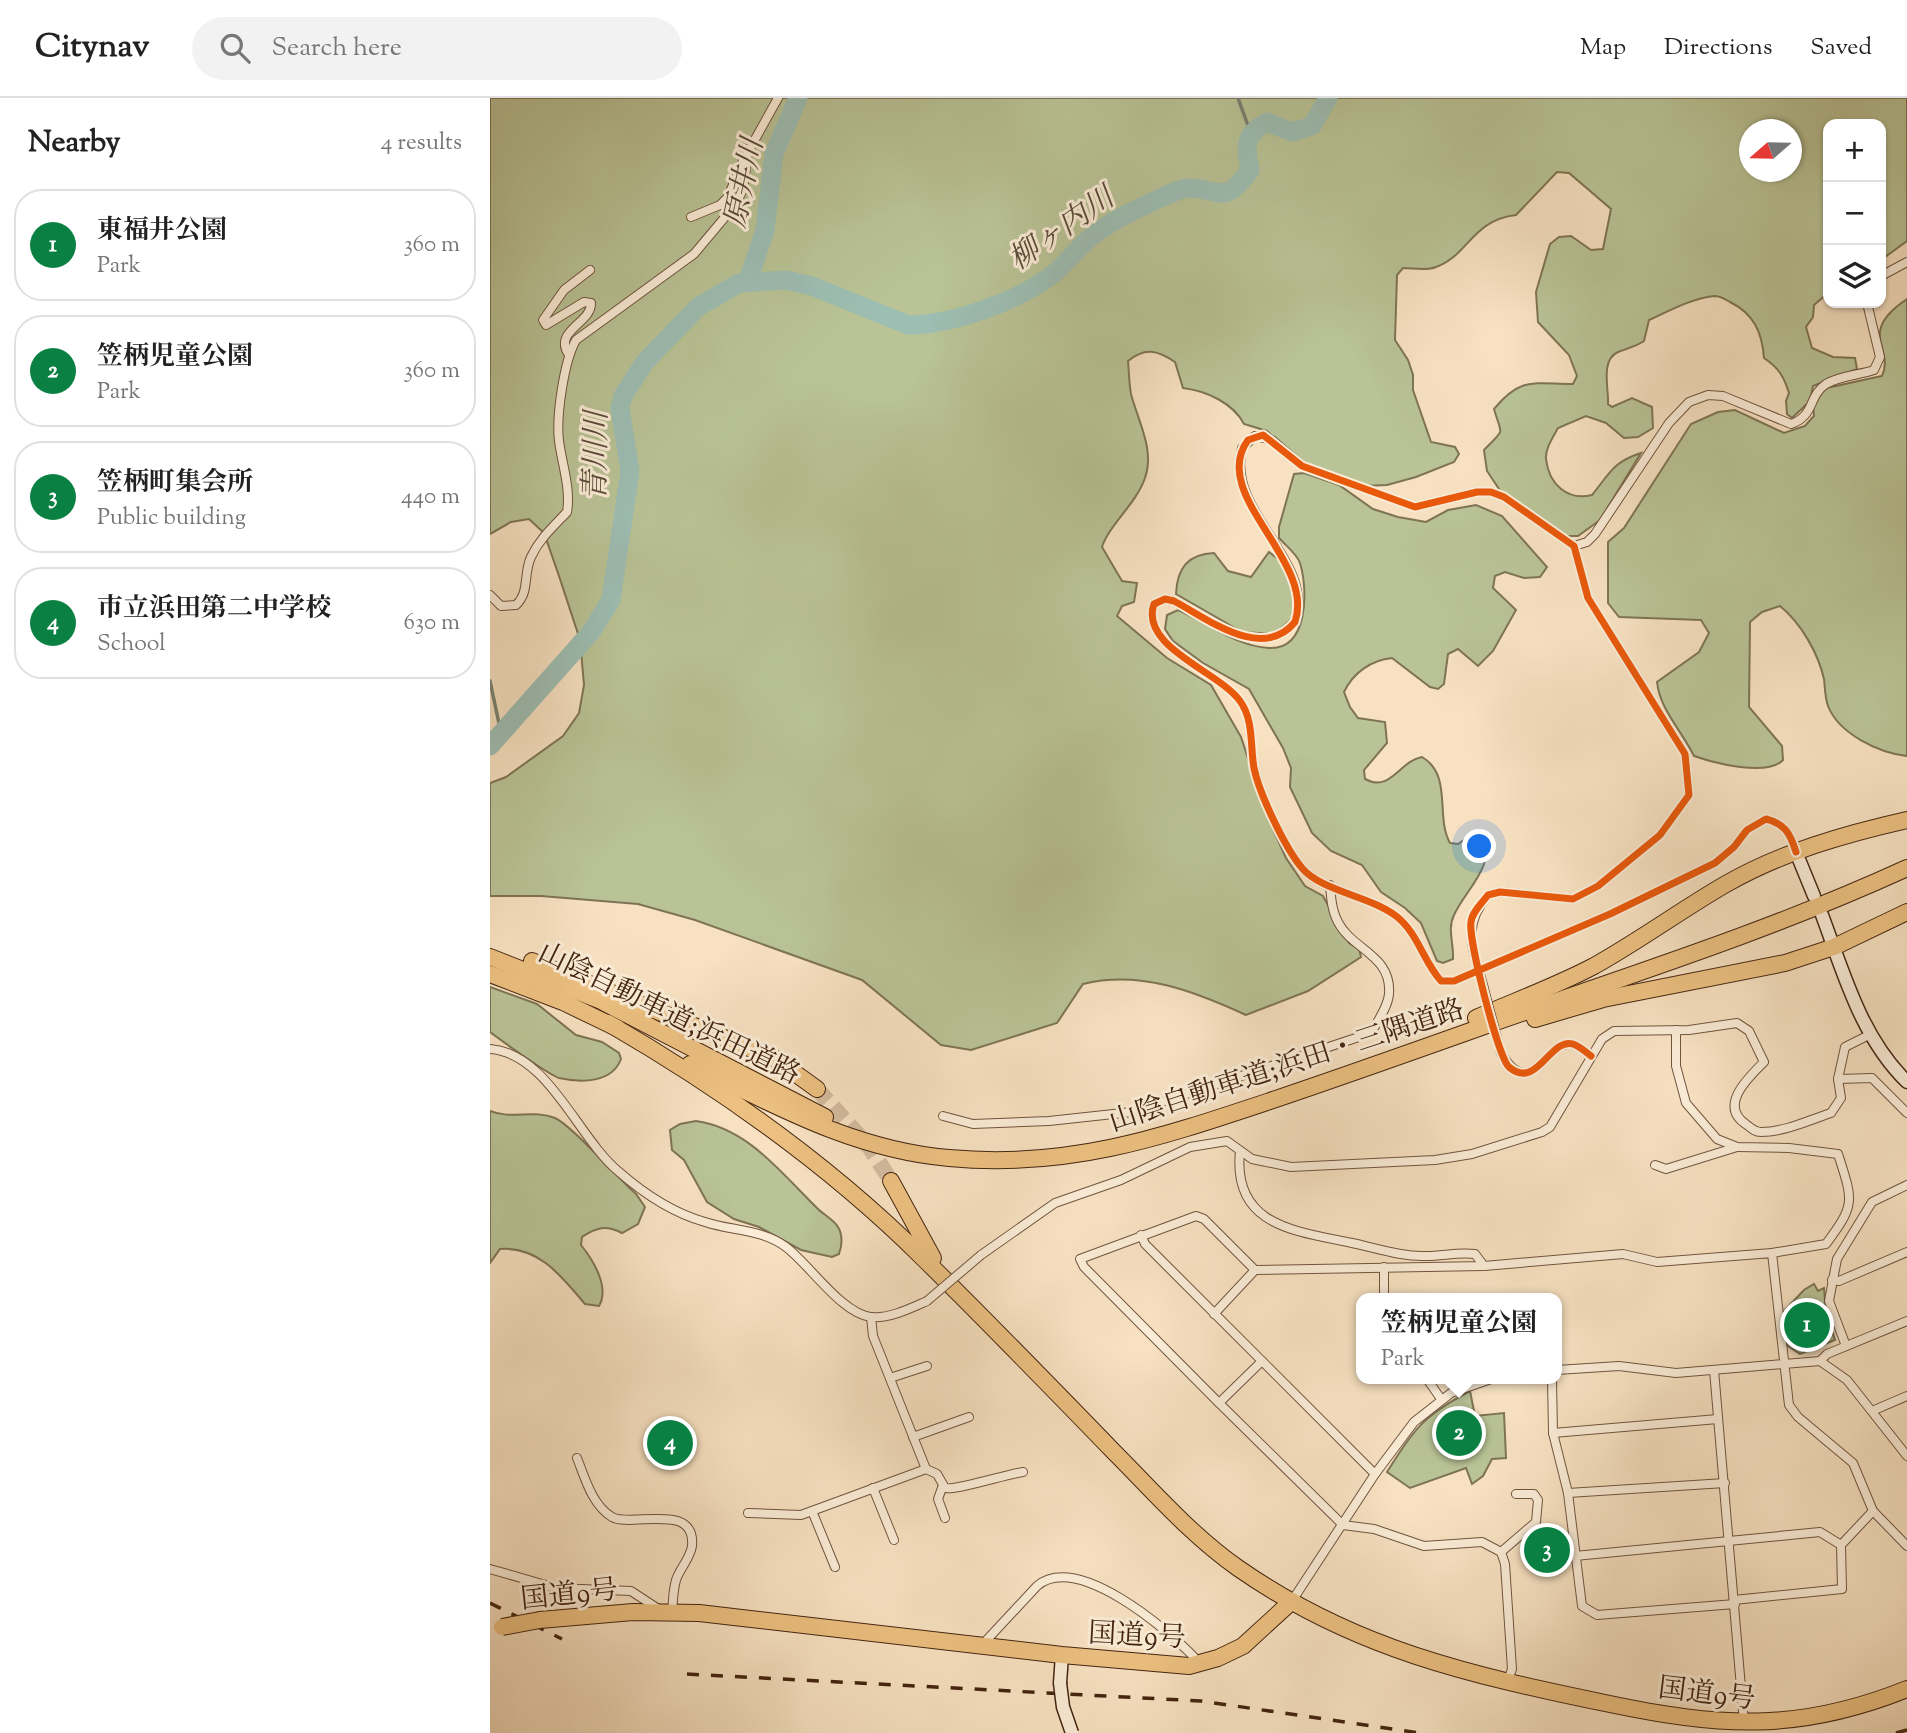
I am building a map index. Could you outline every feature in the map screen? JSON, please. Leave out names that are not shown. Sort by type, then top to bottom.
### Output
[{"type":"highway","points":[[1352,1073],[1590,968],[1643,939],[1725,885],[1796,852],[1837,837],[1907,820]]},
{"type":"highway","name":"山陰自動車道;浜田・三隅道路","points":[[824,1122],[946,1158],[1050,1159],[1126,1147],[1352,1073],[1760,928],[1907,868]]},
{"type":"highway","points":[[1488,1025],[1536,1019],[1603,999],[1785,963],[1834,947],[1907,912]]},
{"type":"highway","points":[[490,948],[551,967],[744,1045],[774,1058],[817,1088]]},
{"type":"highway","name":"山陰自動車道;浜田道路","points":[[490,957],[599,1000],[824,1122]]},
{"type":"highway","name":"山陰自動車道;浜田道路","points":[[490,974],[563,1002],[824,1122]]},
{"type":"highway","points":[[608,1023],[662,1055],[792,1143],[883,1219],[1209,1544],[1236,1567],[1292,1601]]},
{"type":"highway","points":[[891,1181],[926,1247],[967,1305]]},
{"type":"highway","name":"国道9号","points":[[496,1629],[540,1620],[667,1612],[1062,1656],[1189,1666],[1218,1658],[1243,1646],[1292,1601],[1393,1650],[1462,1672],[1701,1723],[1745,1727],[1796,1724],[1834,1717],[1907,1689]]},
{"type":"main road","points":[[1796,852],[1814,896]]},
{"type":"main road","points":[[1822,915],[1870,1035],[1885,1060],[1907,1082]]},
{"type":"main road","points":[[1062,1656],[1060,1683],[1063,1707],[1072,1733]]},
{"type":"street","points":[[490,594],[502,606],[516,605],[522,600],[533,555],[547,531],[567,512],[566,481],[558,423],[560,396],[576,340],[591,326],[694,254],[736,204],[743,190],[747,155],[778,98]]},
{"type":"street","points":[[691,217],[728,197],[742,159],[747,155]]},
{"type":"street","points":[[1886,273],[1907,262]]},
{"type":"street","points":[[570,355],[565,345],[566,336],[591,310],[591,303],[584,302],[546,325],[543,320],[564,290],[590,271]]},
{"type":"street","points":[[1574,546],[1587,542],[1595,534],[1669,423],[1689,402],[1708,395],[1723,396],[1791,424],[1808,414],[1825,385],[1874,370],[1880,357],[1868,308]]},
{"type":"street","points":[[1591,1056],[1573,1044],[1564,1044],[1553,1051],[1544,1065],[1521,1072],[1510,1067],[1502,1053],[1483,985],[1479,971],[1472,947],[1471,921],[1488,895],[1500,892],[1573,899],[1598,886],[1660,835],[1689,795],[1685,754],[1588,598],[1574,546],[1504,497],[1491,492],[1456,496],[1415,507],[1302,466],[1263,435],[1248,440],[1242,448],[1240,475],[1252,507],[1288,565],[1297,587],[1299,601],[1295,622],[1279,635],[1258,639],[1237,635],[1174,601],[1158,601],[1151,614],[1157,632],[1168,645],[1232,691],[1241,702],[1249,723],[1258,781],[1285,843],[1305,872],[1330,885],[1359,895],[1395,915],[1409,928],[1441,981],[1454,981],[1479,971],[1610,914],[1715,863],[1734,847],[1746,830],[1766,819],[1779,823],[1790,834],[1796,852]]},
{"type":"street","points":[[943,1116],[973,1124],[1049,1121],[1132,1112],[1371,1033],[1390,992],[1384,971],[1373,953],[1353,942],[1338,923],[1330,885]]},
{"type":"street","points":[[490,1049],[531,1066],[616,1170],[660,1203],[704,1222],[761,1234],[785,1246],[849,1308],[872,1317],[906,1311],[927,1301],[981,1255],[1055,1203],[1121,1180],[1190,1147],[1227,1141],[1252,1159],[1291,1167],[1435,1160],[1472,1154],[1550,1127],[1602,1039],[1614,1031],[1676,1030],[1737,1023],[1749,1031],[1764,1062],[1742,1083],[1736,1095],[1736,1109],[1742,1122],[1757,1132],[1774,1131],[1831,1113],[1841,1098],[1838,1079],[1844,1047],[1870,1035]]},
{"type":"street","points":[[1676,1030],[1676,1066],[1686,1103],[1717,1139],[1737,1147]]},
{"type":"street","points":[[1838,1079],[1872,1079],[1907,1113]]},
{"type":"street","points":[[1507,1683],[1512,1669],[1505,1564],[1501,1552],[1482,1542],[1424,1546],[1374,1528],[1343,1525],[1084,1267],[1080,1259],[1200,1217],[1255,1270],[1484,1266],[1623,1254],[1657,1262],[1772,1253],[1826,1244],[1845,1218],[1851,1196],[1838,1154],[1789,1148],[1737,1147],[1666,1169],[1655,1165]]},
{"type":"street","points":[[1240,1151],[1238,1171],[1245,1195],[1264,1216],[1289,1230],[1426,1256],[1459,1252],[1475,1254],[1484,1266]]},
{"type":"street","points":[[1846,1346],[1829,1301],[1836,1259],[1872,1202],[1907,1185]]},
{"type":"street","points":[[1141,1236],[1145,1244],[1214,1314],[1376,1474]]},
{"type":"street","points":[[1832,1280],[1839,1281],[1907,1252]]},
{"type":"street","points":[[1772,1253],[1789,1405],[1798,1417],[1853,1463],[1872,1511],[1907,1545]]},
{"type":"street","points":[[1384,1267],[1384,1293]]},
{"type":"street","points":[[1214,1314],[1255,1270]]},
{"type":"street","points":[[872,1317],[873,1336],[926,1469],[937,1474],[943,1485],[953,1490],[987,1478],[1023,1472]]},
{"type":"street","points":[[1562,1370],[1619,1366],[1665,1373],[1820,1360],[1846,1346],[1907,1321]]},
{"type":"street","points":[[1820,1360],[1847,1380],[1907,1456]]},
{"type":"street","points":[[1219,1403],[1262,1362]]},
{"type":"street","points":[[890,1378],[927,1366]]},
{"type":"street","points":[[1714,1370],[1745,1727]]},
{"type":"street","points":[[1430,1384],[1441,1399]]},
{"type":"street","points":[[1292,1601],[1376,1474],[1414,1422],[1441,1399],[1475,1384]]},
{"type":"street","points":[[1552,1384],[1553,1433],[1567,1493],[1579,1600],[1592,1614],[1839,1591],[1844,1582],[1841,1545],[1872,1511]]},
{"type":"street","points":[[1872,1411],[1907,1396]]},
{"type":"street","points":[[913,1437],[969,1417]]},
{"type":"street","points":[[1553,1433],[1718,1419]]},
{"type":"street","points":[[490,1569],[556,1588],[631,1591],[667,1612],[677,1579],[689,1557],[692,1544],[690,1533],[682,1524],[669,1518],[616,1519],[602,1510],[577,1458]]},
{"type":"street","points":[[748,1513],[790,1516],[812,1511],[926,1469]]},
{"type":"street","points":[[1567,1493],[1725,1483]]},
{"type":"street","points":[[943,1485],[938,1499],[945,1518]]},
{"type":"street","points":[[873,1488],[894,1540]]},
{"type":"street","points":[[1501,1552],[1536,1522],[1538,1500],[1534,1494],[1516,1494]]},
{"type":"street","points":[[812,1511],[835,1567]]},
{"type":"street","points":[[1575,1556],[1820,1532],[1841,1545]]},
{"type":"street","points":[[980,1646],[1037,1586],[1046,1580],[1058,1578],[1093,1585],[1127,1602],[1194,1657]]},
{"type":"green space","points":[[490,98],[1907,98],[1907,241],[1886,256],[1886,119],[1823,119],[1823,297],[1814,305],[1813,317],[1806,327],[1812,348],[1833,357],[1855,358],[1857,369],[1813,386],[1810,401],[1792,418],[1787,414],[1786,401],[1789,393],[1783,378],[1774,365],[1764,358],[1759,332],[1751,318],[1738,307],[1719,297],[1706,297],[1649,320],[1644,341],[1612,356],[1607,368],[1607,383],[1608,404],[1612,407],[1632,398],[1652,407],[1653,428],[1638,437],[1624,438],[1606,423],[1586,416],[1558,428],[1548,447],[1546,459],[1551,476],[1561,489],[1575,496],[1592,495],[1618,464],[1641,453],[1600,520],[1578,536],[1563,536],[1501,492],[1487,471],[1484,450],[1500,431],[1494,409],[1512,391],[1529,384],[1573,384],[1577,376],[1569,355],[1538,322],[1536,292],[1550,244],[1559,237],[1571,236],[1591,250],[1603,249],[1611,209],[1569,173],[1557,172],[1516,215],[1489,224],[1447,262],[1428,269],[1403,268],[1397,275],[1395,340],[1408,360],[1413,375],[1413,390],[1431,442],[1455,447],[1459,454],[1454,462],[1387,485],[1363,486],[1294,458],[1267,431],[1244,424],[1226,404],[1210,395],[1183,388],[1175,362],[1169,358],[1146,352],[1128,361],[1131,394],[1147,446],[1148,467],[1141,488],[1110,531],[1102,547],[1122,581],[1137,583],[1134,602],[1122,606],[1117,616],[1167,658],[1211,685],[1241,737],[1267,816],[1286,858],[1305,886],[1323,896],[1349,943],[1359,949],[1361,957],[1308,991],[1246,1015],[1207,998],[1166,985],[1146,981],[1104,980],[1083,984],[1057,1023],[971,1050],[941,1045],[862,980],[695,920],[638,904],[541,896],[490,896],[490,783],[506,777],[563,736],[579,713],[584,685],[580,640],[544,533],[529,519],[511,522],[490,534]]},
{"type":"green space","points":[[1907,299],[1907,756],[1884,751],[1861,740],[1833,716],[1813,649],[1802,630],[1780,606],[1762,612],[1750,622],[1749,707],[1782,746],[1783,760],[1765,768],[1753,768],[1727,765],[1694,756],[1662,702],[1657,682],[1699,652],[1709,633],[1701,620],[1619,617],[1608,603],[1608,542],[1624,528],[1691,424],[1718,412],[1735,410],[1784,433],[1805,426],[1814,416],[1813,405],[1822,389],[1882,376],[1885,366],[1880,331],[1892,311]]},
{"type":"green space","points":[[1304,473],[1339,485],[1373,509],[1398,517],[1426,522],[1448,510],[1476,505],[1502,516],[1547,567],[1540,577],[1524,578],[1505,572],[1495,576],[1493,588],[1516,610],[1493,651],[1478,666],[1458,649],[1448,654],[1444,684],[1438,689],[1430,687],[1392,658],[1384,659],[1364,669],[1352,679],[1344,692],[1358,718],[1385,722],[1387,743],[1364,770],[1365,779],[1382,782],[1422,757],[1431,765],[1441,785],[1444,821],[1450,843],[1458,844],[1468,837],[1484,834],[1487,846],[1483,867],[1454,915],[1451,931],[1453,959],[1443,963],[1437,961],[1421,923],[1381,892],[1362,865],[1331,851],[1312,833],[1290,787],[1291,768],[1283,748],[1249,689],[1203,663],[1173,641],[1165,629],[1167,615],[1178,610],[1245,643],[1269,648],[1282,646],[1292,639],[1302,616],[1303,574],[1294,553],[1279,538],[1279,527],[1294,474]]},
{"type":"green space","points":[[1269,552],[1282,562],[1296,594],[1293,618],[1274,634],[1242,632],[1176,594],[1182,570],[1197,556],[1214,553],[1228,571],[1251,577]]},
{"type":"green space","points":[[490,987],[537,1004],[576,1035],[602,1042],[619,1053],[621,1059],[617,1067],[603,1077],[586,1081],[559,1078],[546,1071],[490,1032]]},
{"type":"green space","points":[[490,1111],[506,1115],[539,1114],[555,1118],[583,1141],[636,1194],[645,1207],[638,1224],[622,1233],[602,1228],[582,1237],[581,1245],[595,1266],[601,1282],[603,1291],[599,1306],[585,1304],[548,1265],[526,1253],[514,1249],[500,1249],[490,1263]]},
{"type":"green space","points":[[696,1121],[715,1125],[732,1133],[763,1154],[836,1224],[841,1237],[839,1254],[832,1257],[801,1250],[759,1227],[734,1219],[707,1202],[684,1160],[672,1150],[670,1130],[680,1124]]},
{"type":"green space","points":[[1814,1284],[1818,1291],[1824,1288],[1826,1313],[1835,1340],[1800,1354],[1788,1346],[1783,1312],[1804,1290]]},
{"type":"green space","points":[[1470,1391],[1475,1416],[1504,1413],[1506,1458],[1492,1459],[1483,1476],[1472,1484],[1466,1468],[1410,1488],[1387,1472],[1421,1424]]},
{"type":"waterway","name":"原井川","points":[[748,281],[765,230],[774,154],[798,98]]},
{"type":"waterway","points":[[1238,98],[1251,134]]},
{"type":"waterway","name":"青川川","points":[[490,746],[591,632],[611,600],[630,471],[620,408],[623,396],[645,362],[698,307],[739,283],[786,280],[812,286],[908,325],[966,316],[1006,301],[1042,282],[1098,232],[1140,208],[1187,188],[1218,193],[1235,188],[1250,170],[1247,148],[1254,131],[1267,122],[1292,132],[1312,126],[1328,98]]},
{"type":"waterway","points":[[490,681],[501,733]]},
{"type":"tunnel","points":[[817,1089],[870,1148],[891,1181]]},
{"type":"railway","points":[[490,1603],[562,1639]]},
{"type":"railway","points":[[687,1674],[1201,1701],[1420,1733]]},
{"type":"railway","points":[[1896,1733],[1907,1730]]},
{"type":"cycle path","points":[[1591,1056],[1573,1044],[1565,1044],[1528,1073],[1519,1073],[1509,1067],[1491,1021],[1479,973],[1474,950],[1471,933],[1473,915],[1488,895],[1500,892],[1573,899],[1598,886],[1660,835],[1689,795],[1685,754],[1588,598],[1574,546],[1504,497],[1491,492],[1477,492],[1415,507],[1302,466],[1263,435],[1248,440],[1239,461],[1241,483],[1291,575],[1297,599],[1295,622],[1282,633],[1267,638],[1251,638],[1219,626],[1174,601],[1165,599],[1154,604],[1153,619],[1158,633],[1169,646],[1230,690],[1240,701],[1248,716],[1254,768],[1261,791],[1281,834],[1302,868],[1321,882],[1373,903],[1396,916],[1410,931],[1441,981],[1454,981],[1610,914],[1715,863],[1734,847],[1747,830],[1766,819],[1786,830],[1796,852]]},
{"type":"place","name":"東福井公園","points":[[1807,1325]]},
{"type":"place","name":"笠柄児童公園","points":[[1459,1433]]},
{"type":"place","name":"市立浜田第二中学校","points":[[670,1443]]},
{"type":"place","name":"笠柄町集会所","points":[[1547,1550]]},
{"type":"water label","name":"柳ヶ内川","points":[[1061,228]]}]
